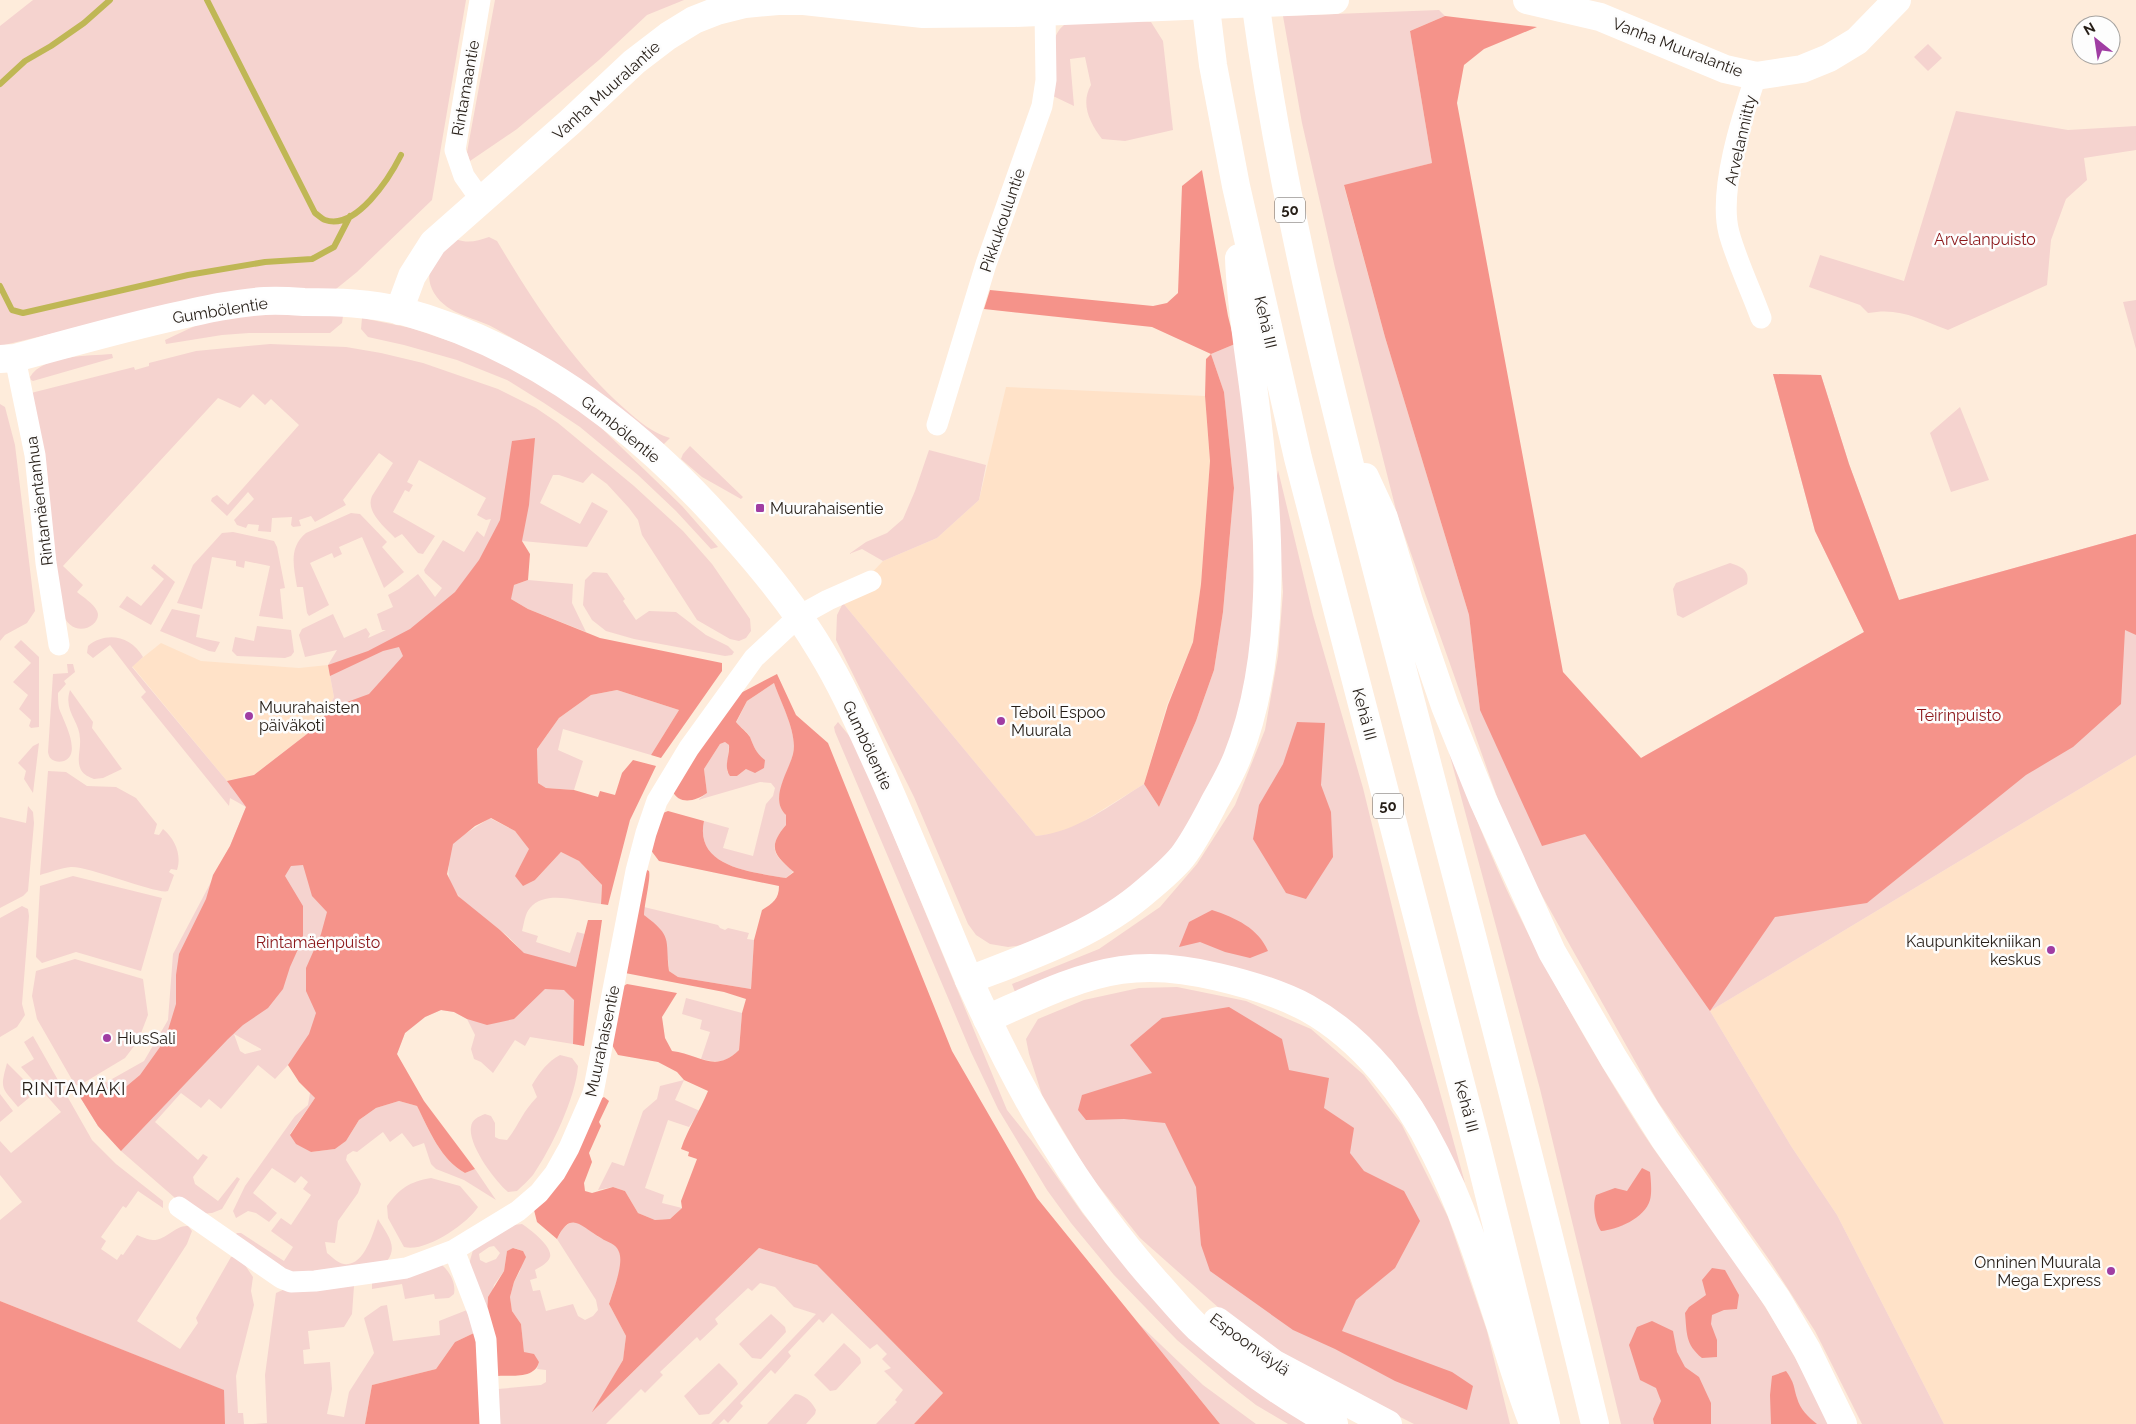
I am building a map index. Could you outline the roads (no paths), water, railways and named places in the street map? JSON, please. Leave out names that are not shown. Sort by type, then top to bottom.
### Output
[{"type":"main road","name":"Kehä III","points":[[1205,0],[1214,65],[1236,186],[1298,458],[1478,1150],[1546,1424]]},
{"type":"main road","name":"50","points":[[1255,0],[1267,89],[1301,265],[1337,417],[1525,1141],[1595,1424]]},
{"type":"main road","name":"Vanha Muuralantie","points":[[399,311],[412,276],[433,243],[576,117],[634,62],[668,36],[694,20],[717,11],[745,4],[804,1],[923,14],[1045,12],[1335,0]]},
{"type":"main road","name":"Vanha Muuralantie","points":[[1527,0],[1600,17],[1725,69],[1756,76],[1802,69],[1829,58],[1857,41],[1897,0]]},
{"type":"main road","points":[[969,980],[1070,939],[1119,911],[1146,891],[1181,858],[1205,820],[1237,758],[1249,720],[1260,673],[1266,584],[1266,516],[1257,418],[1240,300],[1236,186]]},
{"type":"main road","name":"Gumbölentie","points":[[8,358],[211,308],[265,301],[352,303],[399,311],[452,327],[510,352],[548,374],[595,406],[657,457],[705,502],[754,559],[799,616],[840,685],[871,750],[969,980]]},
{"type":"main road","points":[[1337,417],[1384,518],[1445,706],[1472,774],[1552,952],[1614,1060],[1665,1140],[1777,1299],[1807,1350],[1843,1424]]},
{"type":"main road","points":[[987,1019],[1076,981],[1120,970],[1151,967],[1190,970],[1271,992],[1307,1008],[1337,1028],[1368,1056],[1395,1087],[1435,1152],[1472,1242],[1496,1310],[1517,1383],[1534,1424]]},
{"type":"main road","name":"Espoonväylä","points":[[969,980],[1027,1100],[1072,1173],[1124,1246],[1197,1327],[1245,1368],[1302,1407],[1334,1424]]},
{"type":"main road","name":"Espoonväylä","points":[[1124,1246],[1273,1364],[1388,1424]]},
{"type":"street","name":"Rintamaantie","points":[[480,0],[454,150],[464,176],[481,200]]},
{"type":"street","name":"Pikkukouluntie","points":[[937,425],[986,264],[1042,106],[1046,80],[1045,12]]},
{"type":"street","name":"Arvelanniitty","points":[[1756,76],[1733,156],[1727,206],[1729,232],[1761,318]]},
{"type":"street","name":"Rintamäentanhua","points":[[8,358],[35,454],[46,563],[59,645]]},
{"type":"street","name":"Muurahaisentie","points":[[179,1207],[276,1275],[291,1282],[315,1281],[406,1268],[454,1250],[518,1211],[539,1193],[555,1172],[569,1148],[593,1093],[636,871],[657,802],[689,748],[754,658],[799,616],[828,600],[871,581]]},
{"type":"street","points":[[454,1250],[478,1312],[486,1340],[490,1424]]},
{"type":"waterway","points":[[0,84],[25,61],[84,23],[110,0]]},
{"type":"waterway","points":[[207,0],[315,213],[325,220],[337,221],[348,218],[360,210],[371,200],[389,176],[401,155]]},
{"type":"waterway","points":[[0,286],[12,310],[23,313],[188,275],[265,262],[312,259],[334,247],[350,216]]},
{"type":"place","name":"Muurahaisentie","points":[[760,508]]},
{"type":"place","name":"Muurahaisten päiväkoti","points":[[249,716]]},
{"type":"place","name":"Teboil Espoo Muurala","points":[[1001,721]]},
{"type":"place","name":"Kaupunkitekniikan keskus","points":[[2051,950]]},
{"type":"place","name":"HiusSali","points":[[107,1038]]},
{"type":"place","name":"Onninen Muurala Mega Express","points":[[2111,1271]]},
{"type":"district","name":"RINTAMÄKI","points":[[74,1089]]},
{"type":"park label","name":"Arvelanpuisto","points":[[1985,239]]},
{"type":"park label","name":"Teirinpuisto","points":[[1959,715]]},
{"type":"park label","name":"Rintamäenpuisto","points":[[318,942]]}]
